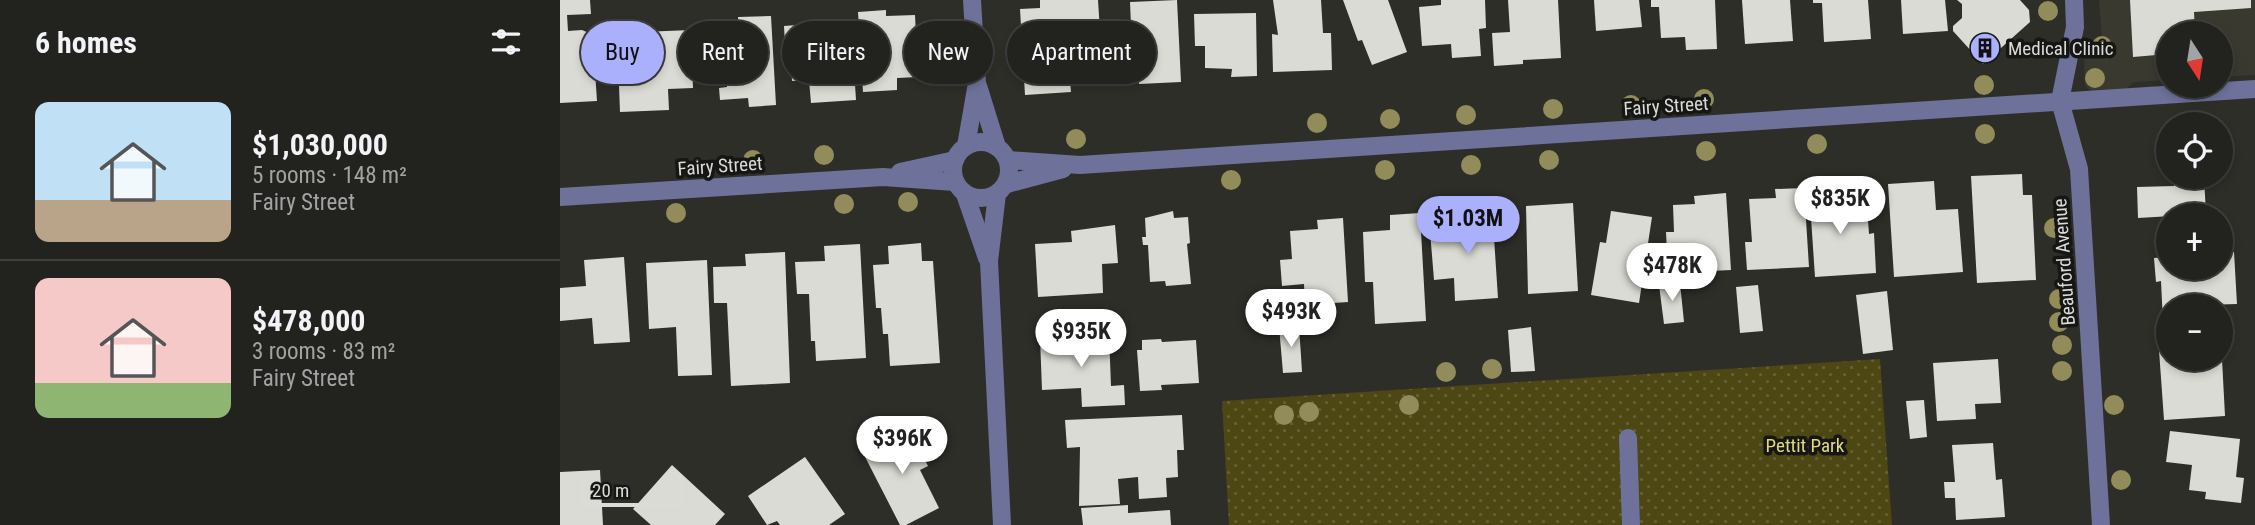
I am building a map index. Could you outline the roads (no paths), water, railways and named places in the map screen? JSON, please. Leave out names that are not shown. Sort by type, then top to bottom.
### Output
[{"type":"street","points":[[972,0],[973,21]]},
{"type":"street","name":"Beauford Avenue","points":[[2074,0],[2075,27],[2060,101],[2079,169],[2101,525]]},
{"type":"street","points":[[976,84],[961,153],[960,188],[989,261]]},
{"type":"street","points":[[976,84],[1010,168],[1002,189],[989,261],[1002,525]]},
{"type":"street","name":"Fairy Street","points":[[1003,154],[1080,165],[2255,89]]},
{"type":"street","points":[[961,153],[982,142],[1003,154]]},
{"type":"street","name":"Fairy Street","points":[[883,177],[961,153]]},
{"type":"street","name":"Fairy Street","points":[[1002,189],[1080,165]]},
{"type":"street","name":"Fairy Street","points":[[560,197],[883,177],[960,188]]},
{"type":"street","points":[[960,188],[981,199],[1002,189]]},
{"type":"street","points":[[1628,438],[1631,525]]},
{"type":"place","name":"Medical Clinic","points":[[1985,48]]},
{"type":"park label","name":"Pettit Park","points":[[1805,445]]}]
